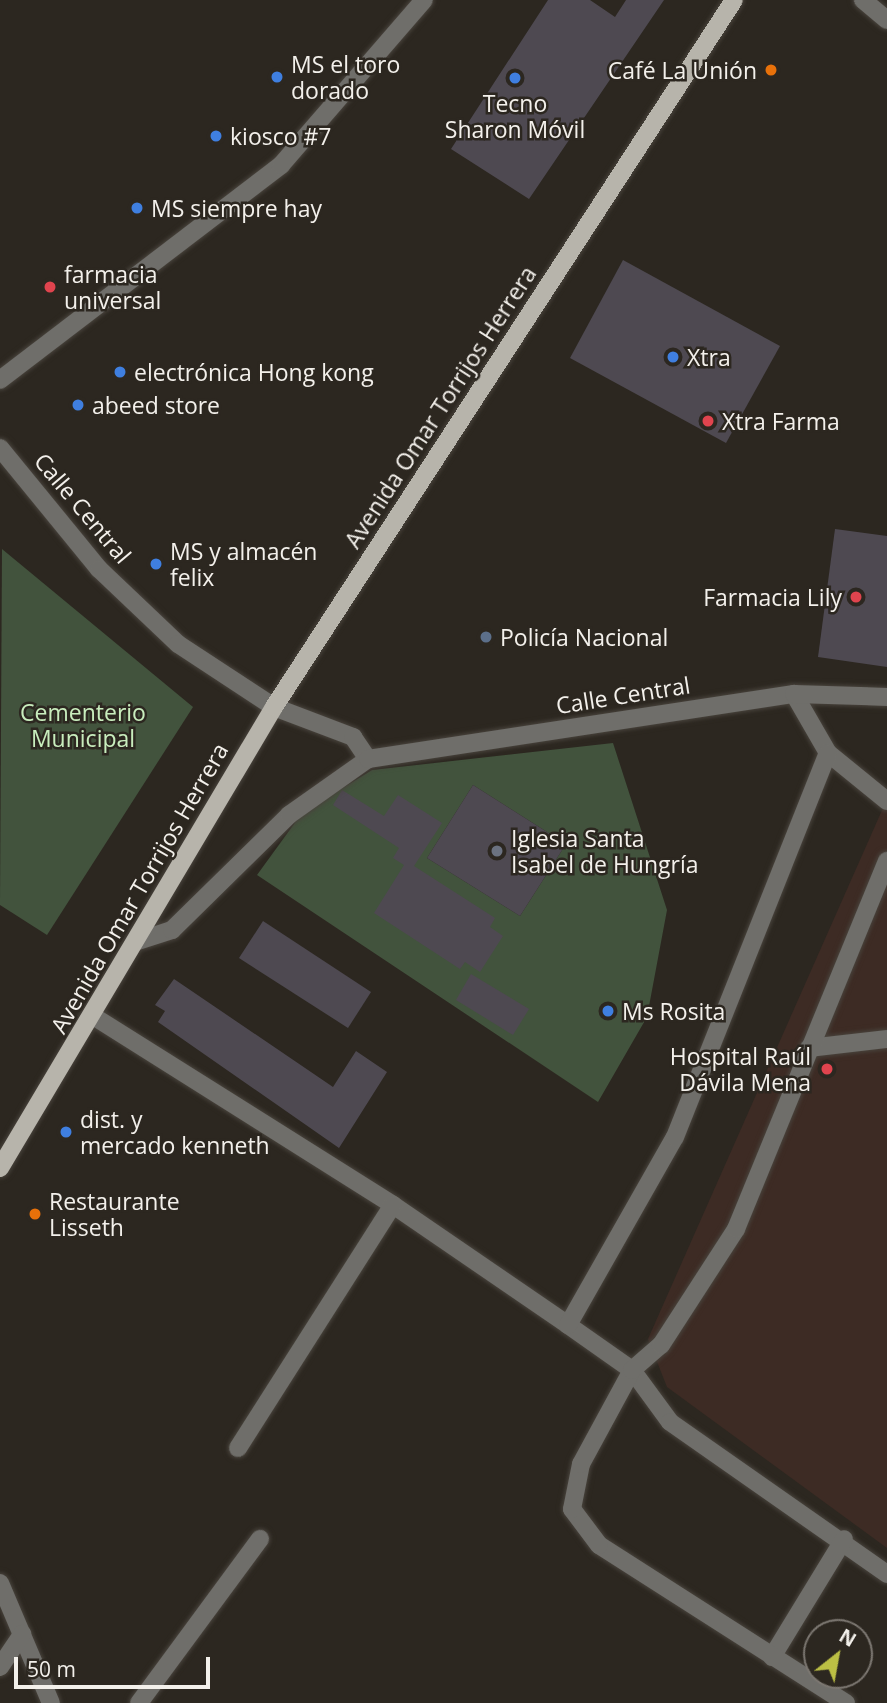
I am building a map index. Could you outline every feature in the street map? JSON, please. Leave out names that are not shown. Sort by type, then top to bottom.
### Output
[{"type":"main road","name":"Avenida Omar Torrijos Herrera","points":[[0,1168],[138,941],[274,708],[734,0]]},
{"type":"street","points":[[0,380],[281,165],[424,0]]},
{"type":"street","points":[[863,0],[887,20]]},
{"type":"street","name":"Calle Central","points":[[0,448],[99,569],[178,644],[274,708],[353,737],[368,759]]},
{"type":"street","points":[[794,694],[828,753],[887,801]]},
{"type":"street","name":"Calle Central","points":[[138,941],[172,930],[289,815],[368,759],[794,694],[887,697]]},
{"type":"street","points":[[568,1325],[676,1137],[828,753]]},
{"type":"street","points":[[846,1703],[598,1545],[572,1509],[581,1464],[632,1370],[661,1345],[737,1229],[887,861]]},
{"type":"street","points":[[93,1016],[393,1205],[568,1325],[632,1370],[670,1422],[844,1539],[887,1574]]},
{"type":"street","points":[[809,1048],[887,1038]]},
{"type":"street","points":[[238,1448],[393,1205]]},
{"type":"street","points":[[139,1703],[260,1538]]},
{"type":"street","points":[[772,1657],[844,1539]]},
{"type":"street","points":[[0,1583],[51,1703]]},
{"type":"street","points":[[0,1667],[22,1634]]},
{"type":"shaded area","name":"Hospital Raúl Dávila Mena","points":[[887,799],[887,1548],[667,1387],[648,1339]]},
{"type":"green space","name":"Cementerio Municipal","points":[[2,549],[193,707],[47,935],[0,905]]},
{"type":"green space","points":[[613,743],[667,910],[647,1017],[598,1102],[257,875],[302,813],[372,770]],"holes":[[[473,785],[566,844],[520,916],[427,858]]]},
{"type":"building","points":[[548,0],[590,0],[615,17],[626,0],[664,0],[529,199],[451,149]]},
{"type":"building","points":[[623,260],[780,346],[726,443],[570,358]]},
{"type":"building","name":"Farmacia Lily","points":[[835,529],[887,536],[887,667],[818,657]]},
{"type":"building","name":"Iglesia Santa Isabel de Hungría","points":[[473,785],[566,844],[520,916],[427,858]]},
{"type":"building","points":[[342,790],[384,816],[398,795],[442,823],[414,866],[495,918],[490,927],[503,936],[480,972],[465,962],[460,969],[374,913],[404,865],[393,858],[399,848],[333,805]]},
{"type":"building","points":[[263,921],[371,992],[348,1028],[239,958]]},
{"type":"building","points":[[471,974],[529,1009],[513,1035],[456,1000]]},
{"type":"building","points":[[174,979],[333,1087],[356,1051],[387,1072],[339,1148],[158,1022],[165,1011],[155,1005]]},
{"type":"place","name":"Café La Unión","points":[[771,70]]},
{"type":"place","name":"MS el toro dorado","points":[[277,77]]},
{"type":"place","name":"Tecno Sharon Móvil","points":[[515,78]]},
{"type":"place","name":"kiosco #7","points":[[216,136]]},
{"type":"place","name":"MS siempre hay","points":[[137,208]]},
{"type":"place","name":"farmacia universal","points":[[50,287]]},
{"type":"place","name":"Xtra","points":[[673,357]]},
{"type":"place","name":"electrónica Hong kong","points":[[120,372]]},
{"type":"place","name":"abeed store","points":[[78,405]]},
{"type":"place","name":"Xtra Farma","points":[[708,421]]},
{"type":"place","name":"MS y almacén felix","points":[[156,564]]},
{"type":"place","name":"Farmacia Lily","points":[[856,597]]},
{"type":"place","name":"Policía Nacional","points":[[486,637]]},
{"type":"place","name":"Iglesia Santa Isabel de Hungría","points":[[497,851]]},
{"type":"place","name":"Ms Rosita","points":[[608,1011]]},
{"type":"place","name":"Hospital Raúl Dávila Mena","points":[[827,1069]]},
{"type":"place","name":"dist. y mercado kenneth","points":[[66,1132]]},
{"type":"place","name":"Restaurante Lisseth","points":[[35,1214]]}]
